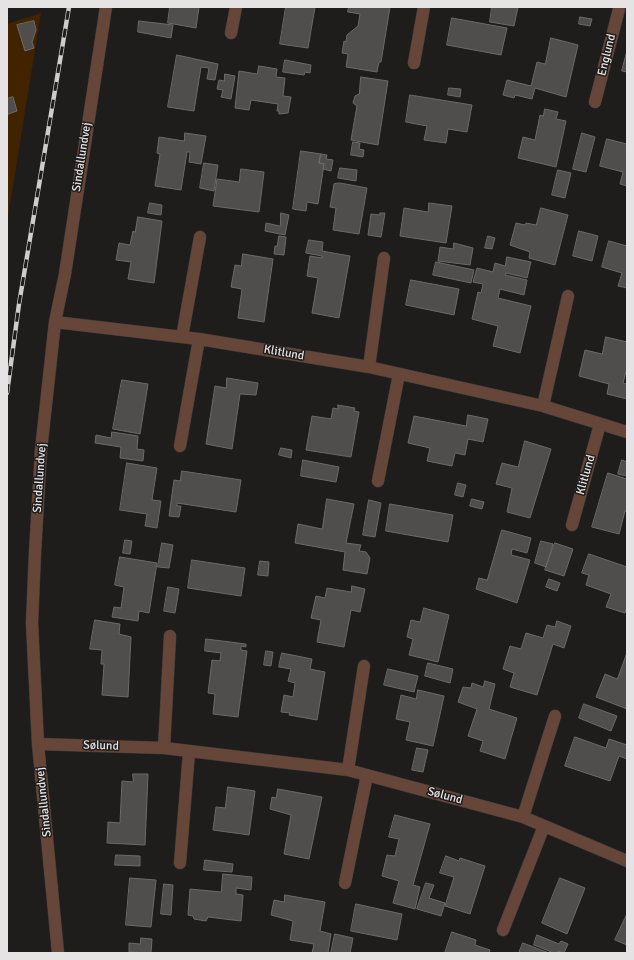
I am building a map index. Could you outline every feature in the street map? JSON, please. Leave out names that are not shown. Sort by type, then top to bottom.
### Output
[{"type":"street","name":"Sindallundvej","points":[[58,953],[38,744],[32,623],[35,553],[41,450],[55,322],[65,274],[106,7]]},
{"type":"street","points":[[232,33],[236,7]]},
{"type":"street","points":[[414,63],[424,7]]},
{"type":"street","name":"Englund","points":[[595,102],[618,9]]},
{"type":"street","points":[[182,337],[200,237]]},
{"type":"street","points":[[369,368],[384,258]]},
{"type":"street","points":[[543,406],[568,296]]},
{"type":"street","name":"Klitlund","points":[[55,322],[199,339],[369,368],[543,406],[627,432]]},
{"type":"street","points":[[180,446],[199,339]]},
{"type":"street","points":[[378,481],[399,374]]},
{"type":"street","name":"Klitlund","points":[[572,525],[600,424]]},
{"type":"street","points":[[164,748],[170,636]]},
{"type":"street","points":[[348,770],[364,666]]},
{"type":"street","points":[[523,817],[555,716]]},
{"type":"street","name":"Sølund","points":[[38,744],[164,748],[348,770],[523,817],[627,860]]},
{"type":"street","points":[[180,863],[188,752]]},
{"type":"street","points":[[344,883],[367,775]]},
{"type":"street","points":[[503,930],[544,826]]},
{"type":"shaded area","points":[[41,13],[7,223],[7,24]]},
{"type":"building","points":[[170,7],[199,7],[196,28],[168,23]]},
{"type":"building","points":[[286,7],[315,7],[308,48],[280,44]]},
{"type":"building","points":[[349,7],[390,7],[381,62],[379,62],[377,72],[346,67],[348,54],[342,53],[344,41],[346,42],[347,35],[358,26],[360,14],[348,12]]},
{"type":"building","points":[[492,7],[518,7],[514,26],[490,22]]},
{"type":"building","points":[[580,17],[592,19],[590,26],[579,24]]},
{"type":"building","points":[[452,18],[507,28],[501,55],[447,45]]},
{"type":"building","points":[[34,21],[36,30],[32,42],[34,48],[25,51],[17,25]]},
{"type":"building","points":[[139,21],[173,25],[171,38],[138,32]]},
{"type":"building","points":[[551,38],[578,45],[566,97],[535,88],[532,99],[515,95],[514,98],[503,95],[507,80],[531,86],[537,62],[545,64]]},
{"type":"building","points":[[627,51],[627,72],[622,71]]},
{"type":"building","points":[[177,55],[218,64],[215,80],[207,79],[209,68],[201,67],[194,111],[168,107]]},
{"type":"building","points":[[285,60],[311,65],[310,73],[305,72],[304,75],[283,72]]},
{"type":"building","points":[[259,66],[277,69],[276,77],[285,78],[283,96],[291,97],[288,113],[279,114],[279,111],[277,111],[278,104],[251,100],[249,110],[235,108],[239,71],[257,74]]},
{"type":"building","points":[[225,74],[235,76],[231,99],[221,97],[223,90],[217,89],[219,80],[224,81]]},
{"type":"building","points":[[361,77],[388,81],[378,145],[351,140],[357,106],[353,103],[355,96],[359,94]]},
{"type":"building","points":[[449,88],[461,89],[460,97],[448,95]]},
{"type":"building","points":[[410,95],[472,105],[467,132],[448,129],[446,143],[424,140],[427,126],[406,122]]},
{"type":"building","points":[[13,97],[17,111],[8,114],[7,116],[7,99]]},
{"type":"building","points":[[545,109],[558,112],[556,119],[566,121],[556,167],[518,158],[523,137],[535,140],[540,115],[543,116]]},
{"type":"building","points":[[185,133],[206,136],[201,164],[189,162],[190,152],[187,152],[181,190],[155,186],[160,154],[157,153],[159,137],[184,141]]},
{"type":"building","points":[[582,133],[595,137],[586,172],[573,169]]},
{"type":"building","points":[[607,139],[627,144],[627,186],[620,184],[623,172],[600,166]]},
{"type":"building","points":[[353,142],[360,143],[359,149],[364,150],[363,157],[351,155]]},
{"type":"building","points":[[301,151],[321,154],[319,163],[324,164],[318,204],[307,202],[306,211],[293,209]]},
{"type":"building","points":[[321,154],[327,155],[326,159],[333,160],[331,171],[323,169],[324,164],[319,163]]},
{"type":"building","points":[[204,163],[218,165],[214,191],[200,188]]},
{"type":"building","points":[[340,168],[357,170],[356,181],[338,178]]},
{"type":"building","points":[[241,169],[264,172],[259,212],[213,206],[217,179],[239,182]]},
{"type":"building","points":[[558,170],[571,173],[565,198],[552,195]]},
{"type":"building","points":[[340,183],[367,188],[359,234],[333,230],[336,208],[330,207],[334,184]]},
{"type":"building","points":[[150,203],[162,205],[161,215],[148,213]]},
{"type":"building","points":[[429,203],[452,206],[446,243],[400,236],[404,208],[428,212]]},
{"type":"building","points":[[541,208],[568,215],[555,265],[529,258],[530,252],[510,245],[516,223],[536,225]]},
{"type":"building","points":[[281,213],[289,215],[285,235],[265,231],[266,223],[280,226]]},
{"type":"building","points":[[380,213],[385,213],[381,237],[368,235],[371,214],[380,215]]},
{"type":"building","points":[[138,217],[162,221],[154,283],[128,279],[131,262],[116,260],[119,243],[130,245],[133,231],[135,232]]},
{"type":"building","points":[[579,231],[598,236],[592,261],[573,256]]},
{"type":"building","points":[[279,236],[286,237],[284,255],[274,254]]},
{"type":"building","points":[[488,236],[495,238],[492,249],[485,248]]},
{"type":"building","points":[[309,240],[323,242],[322,251],[350,256],[339,318],[312,313],[318,278],[307,276],[310,256],[322,258],[322,256],[306,253]]},
{"type":"building","points":[[609,241],[627,246],[627,288],[618,286],[622,273],[602,267]]},
{"type":"building","points":[[454,243],[473,248],[470,265],[438,261],[440,247],[453,249]]},
{"type":"building","points":[[243,254],[273,259],[264,322],[238,318],[242,289],[231,287],[235,265],[241,266]]},
{"type":"building","points":[[507,257],[531,262],[527,278],[506,273],[505,275],[527,280],[524,295],[500,289],[498,298],[531,306],[520,353],[493,346],[498,326],[472,319],[478,292],[481,293],[483,284],[473,282],[477,268],[493,272],[495,263],[505,266]]},
{"type":"building","points":[[436,262],[474,270],[471,283],[433,275]]},
{"type":"building","points":[[411,280],[459,289],[454,315],[406,305]]},
{"type":"building","points":[[606,337],[627,342],[627,368],[623,383],[627,384],[627,399],[607,394],[609,384],[579,376],[585,350],[602,354]]},
{"type":"building","points":[[227,378],[258,383],[256,395],[240,394],[232,449],[206,444],[215,386],[226,388]]},
{"type":"building","points":[[122,380],[148,384],[140,434],[113,429]]},
{"type":"building","points":[[338,405],[355,408],[354,411],[359,412],[351,457],[306,450],[312,416],[331,419],[333,408],[338,409]]},
{"type":"building","points":[[468,415],[488,419],[483,442],[468,439],[465,455],[455,453],[452,466],[427,461],[430,448],[408,443],[414,416],[466,426]]},
{"type":"building","points":[[112,432],[138,436],[137,449],[144,450],[143,461],[120,458],[121,447],[95,443],[96,435],[111,438]]},
{"type":"building","points":[[525,441],[551,449],[530,518],[507,512],[512,488],[496,484],[502,463],[518,467]]},
{"type":"building","points":[[281,448],[292,450],[291,458],[279,455]]},
{"type":"building","points":[[303,460],[339,467],[336,482],[301,476]]},
{"type":"building","points":[[622,460],[627,462],[627,476],[618,474]]},
{"type":"building","points":[[127,463],[157,468],[152,500],[161,501],[157,528],[145,526],[147,514],[120,510]]},
{"type":"building","points":[[182,471],[241,480],[236,512],[177,503],[177,506],[181,506],[179,517],[169,516],[174,480],[180,481]]},
{"type":"building","points":[[608,473],[627,479],[627,511],[625,511],[619,534],[592,527]]},
{"type":"building","points":[[458,483],[466,485],[463,497],[455,495]]},
{"type":"building","points":[[327,499],[354,504],[346,543],[361,545],[359,551],[366,552],[370,558],[367,574],[343,570],[345,552],[295,543],[298,524],[322,529]]},
{"type":"building","points":[[472,499],[484,502],[482,509],[470,506]]},
{"type":"building","points":[[369,500],[381,503],[375,537],[363,535]]},
{"type":"building","points":[[390,504],[453,515],[448,542],[386,531]]},
{"type":"building","points":[[502,530],[531,538],[527,553],[512,549],[511,555],[530,560],[517,603],[476,589],[479,578],[487,580]]},
{"type":"building","points":[[125,540],[132,541],[130,554],[123,553]]},
{"type":"building","points":[[541,541],[553,544],[546,567],[535,563]]},
{"type":"building","points":[[162,543],[173,545],[169,568],[158,567]]},
{"type":"building","points":[[555,543],[573,549],[564,576],[545,570]]},
{"type":"building","points":[[589,554],[627,567],[627,607],[625,613],[606,607],[611,594],[586,585],[589,575],[582,573]]},
{"type":"building","points":[[120,557],[157,563],[149,613],[139,611],[138,621],[112,617],[114,607],[121,608],[124,587],[115,585]]},
{"type":"building","points":[[192,560],[245,568],[241,596],[188,588]]},
{"type":"building","points":[[260,561],[269,562],[268,576],[258,575]]},
{"type":"building","points":[[549,579],[560,583],[557,591],[546,587]]},
{"type":"building","points":[[352,586],[365,589],[360,612],[351,610],[344,647],[317,642],[321,620],[311,618],[316,596],[325,598],[327,588],[351,592]]},
{"type":"building","points":[[168,587],[179,589],[175,613],[164,611]]},
{"type":"building","points":[[424,608],[449,615],[438,662],[409,655],[413,639],[407,637],[411,620],[420,622]]},
{"type":"building","points":[[95,620],[120,624],[119,634],[131,637],[128,697],[102,695],[104,664],[101,664],[102,650],[90,649]]},
{"type":"building","points":[[557,621],[571,626],[564,648],[553,644],[537,695],[510,687],[514,673],[503,669],[510,646],[521,649],[526,633],[543,638],[547,625],[555,627]]},
{"type":"building","points":[[206,639],[246,644],[246,647],[241,646],[241,650],[247,651],[238,717],[213,714],[215,694],[208,693],[212,660],[220,661],[221,653],[205,651]]},
{"type":"building","points":[[266,651],[273,652],[271,666],[264,665]]},
{"type":"building","points":[[282,653],[312,659],[310,669],[325,672],[317,720],[281,712],[284,695],[293,697],[295,683],[288,681],[291,669],[279,667]]},
{"type":"building","points":[[627,653],[627,709],[596,697],[605,674],[617,679]]},
{"type":"building","points":[[428,663],[453,669],[450,683],[425,676]]},
{"type":"building","points":[[388,669],[418,676],[414,692],[384,685]]},
{"type":"building","points":[[485,681],[495,684],[489,709],[517,718],[505,759],[480,751],[483,741],[468,736],[477,709],[458,702],[463,687],[471,688],[472,683],[483,687]]},
{"type":"building","points":[[418,690],[444,696],[433,746],[406,740],[410,722],[396,719],[401,695],[416,699]]},
{"type":"building","points":[[584,704],[617,716],[611,731],[579,718]]},
{"type":"building","points":[[575,737],[606,748],[609,739],[627,745],[627,759],[619,756],[610,781],[565,766]]},
{"type":"building","points":[[417,748],[428,750],[423,772],[412,770]]},
{"type":"building","points":[[133,774],[148,774],[145,845],[107,843],[108,822],[120,823],[122,781],[133,782]]},
{"type":"building","points":[[228,787],[255,791],[249,835],[213,830],[216,807],[225,808]]},
{"type":"building","points":[[278,789],[322,797],[309,859],[284,854],[291,815],[270,809],[272,797],[276,798]]},
{"type":"building","points":[[395,815],[430,824],[413,885],[420,887],[415,909],[393,903],[399,881],[382,876],[387,855],[395,856],[399,839],[389,837]]},
{"type":"building","points":[[116,855],[140,856],[140,866],[115,865]]},
{"type":"building","points":[[446,856],[459,861],[460,858],[485,866],[470,914],[445,906],[454,877],[440,873]]},
{"type":"building","points":[[205,860],[233,864],[232,872],[204,870]]},
{"type":"building","points":[[223,874],[252,877],[251,890],[236,888],[236,894],[243,895],[241,921],[208,917],[206,921],[194,919],[193,916],[188,915],[190,889],[221,892]]},
{"type":"building","points":[[130,878],[156,880],[151,927],[126,925]]},
{"type":"building","points":[[560,878],[585,888],[567,934],[542,923]]},
{"type":"building","points":[[426,883],[434,885],[429,898],[445,903],[441,916],[417,909]]},
{"type":"building","points":[[164,884],[173,885],[171,915],[161,914]]},
{"type":"building","points":[[285,895],[325,902],[320,931],[331,934],[328,953],[312,953],[314,944],[290,940],[293,921],[271,915],[274,900],[284,902]]},
{"type":"building","points":[[356,904],[402,914],[397,940],[351,931]]},
{"type":"building","points":[[627,914],[627,945],[615,940]]},
{"type":"building","points":[[452,932],[476,940],[475,945],[490,950],[489,953],[445,953]]},
{"type":"building","points":[[335,934],[353,938],[350,953],[331,953]]},
{"type":"building","points":[[537,935],[559,944],[561,941],[568,944],[564,953],[558,951],[558,953],[554,953],[534,945]]},
{"type":"building","points":[[141,938],[152,939],[151,953],[129,952],[129,943],[140,944]]},
{"type":"building","points":[[523,943],[549,953],[519,953]]},
{"type":"railway","points":[[7,393],[19,304],[69,7]]}]
